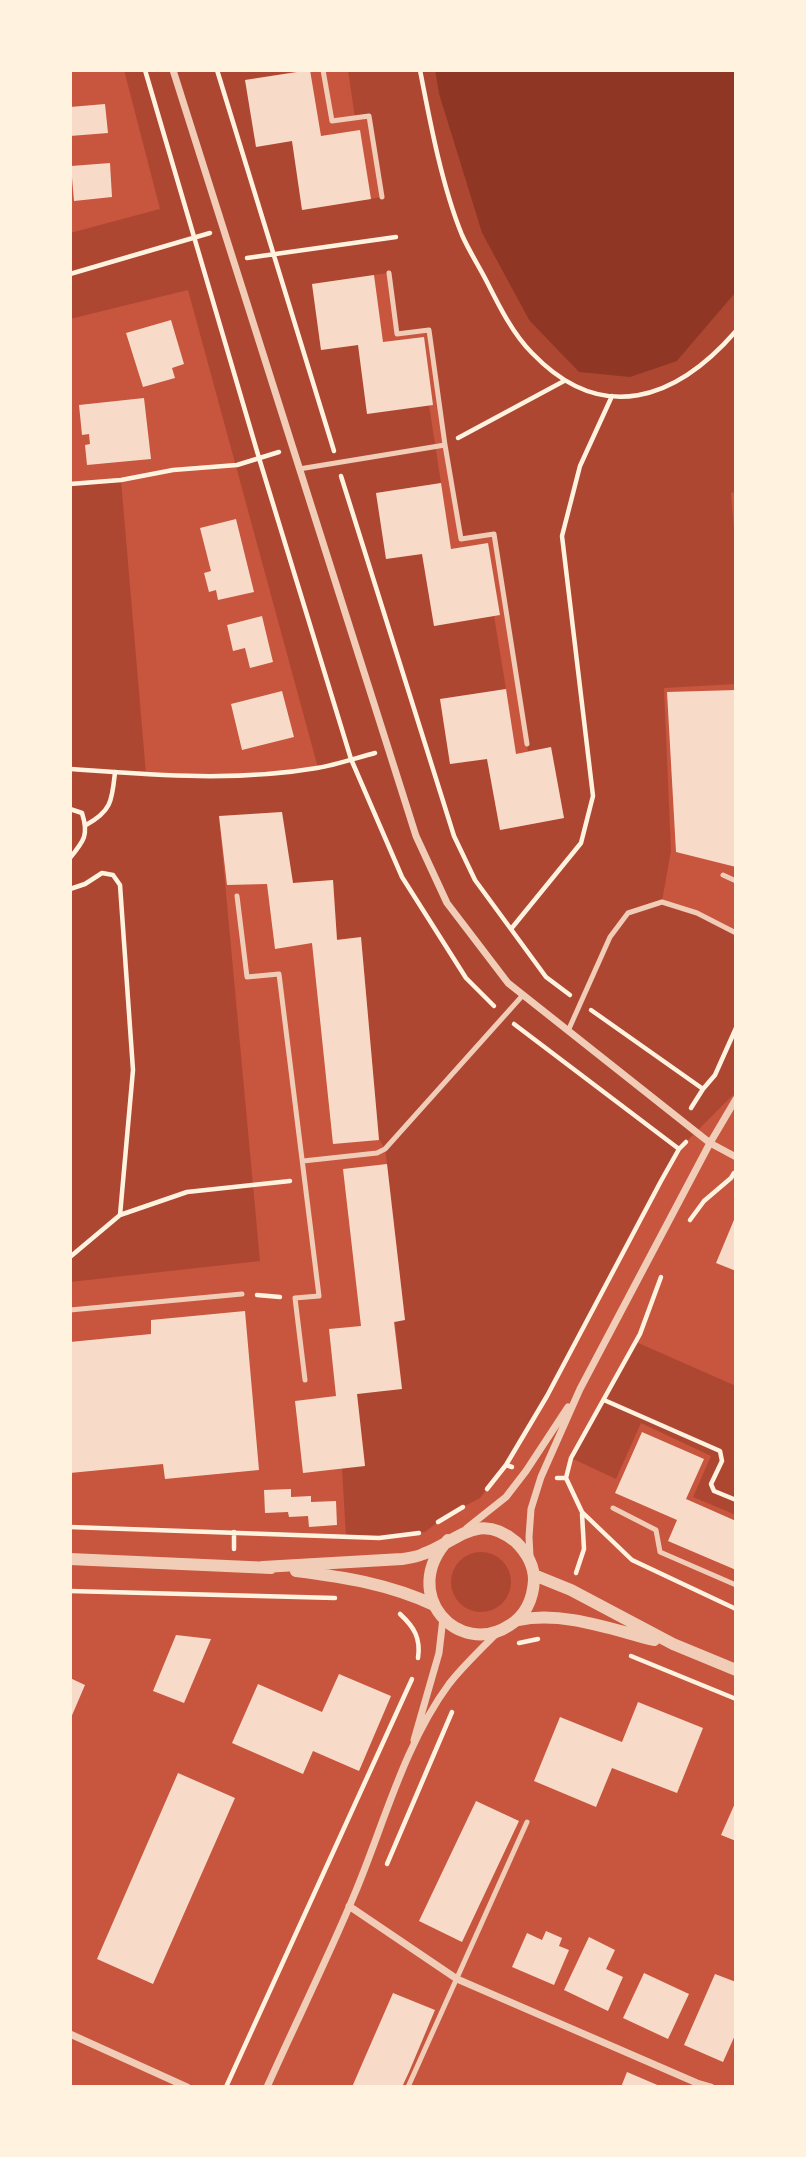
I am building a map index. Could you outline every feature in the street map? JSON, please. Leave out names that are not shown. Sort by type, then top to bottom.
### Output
[{"type":"street","points":[[173,70],[416,836],[447,903],[508,983],[710,1143],[736,1157]]},
{"type":"street","points":[[518,1620],[528,1607],[533,1592],[534,1575],[528,1536],[531,1509],[541,1477],[580,1388],[736,1099]]},
{"type":"street","points":[[462,1533],[506,1497],[580,1388]]},
{"type":"street","points":[[262,1567],[402,1559],[425,1554],[462,1533],[477,1529],[509,1536],[521,1547],[530,1561]]},
{"type":"street","points":[[448,1540],[432,1563],[429,1591],[434,1605],[443,1618],[460,1630],[480,1634],[500,1631]]},
{"type":"street","points":[[70,1559],[262,1567],[361,1580],[394,1588],[434,1605]]},
{"type":"street","points":[[534,1575],[571,1590],[673,1644],[736,1670]]},
{"type":"street","points":[[267,2087],[349,1906],[409,1756],[433,1707],[470,1659],[500,1631],[518,1620],[539,1616],[561,1617],[673,1644]]},
{"type":"street","points":[[409,1756],[439,1653],[443,1618]]},
{"type":"street","points":[[349,1906],[457,1979],[711,2087]]},
{"type":"street","points":[[70,2034],[187,2087]]},
{"type":"lane","points":[[323,70],[332,121],[369,116],[382,197]]},
{"type":"lane","points":[[389,273],[397,334],[429,330],[444,445],[461,539],[494,534],[527,744]]},
{"type":"lane","points":[[299,469],[444,445]]},
{"type":"lane","points":[[723,875],[736,881]]},
{"type":"lane","points":[[237,896],[247,977],[279,974],[319,1296],[295,1298],[304,1380]]},
{"type":"lane","points":[[568,1031],[610,937],[628,913],[662,902],[697,913],[736,933]]},
{"type":"lane","points":[[303,1161],[377,1153],[385,1149],[523,995]]},
{"type":"lane","points":[[70,1310],[242,1294]]},
{"type":"lane","points":[[613,1508],[656,1530],[660,1552],[736,1585]]},
{"type":"lane","points":[[408,2087],[527,1822]]},
{"type":"path","points":[[218,70],[454,836],[475,880],[546,977],[703,1089]]},
{"type":"path","points":[[420,70],[439,156],[462,235],[501,308],[531,352],[564,381],[597,395],[631,397],[658,391],[683,379],[709,360],[736,331]]},
{"type":"path","points":[[70,274],[224,230]]},
{"type":"path","points":[[234,260],[396,237]]},
{"type":"path","points":[[444,445],[564,381]]},
{"type":"path","points":[[511,929],[581,843],[593,796],[562,536],[580,466],[612,396]]},
{"type":"path","points":[[70,484],[121,480],[173,470],[237,465],[293,448]]},
{"type":"path","points":[[70,769],[176,776],[252,775],[318,768],[389,750]]},
{"type":"path","points":[[86,825],[103,816],[113,796],[115,772]]},
{"type":"path","points":[[70,809],[82,813],[86,825],[84,840],[70,858]]},
{"type":"path","points":[[70,889],[85,884],[102,873],[113,875],[120,885],[133,1070],[120,1215]]},
{"type":"path","points":[[670,1143],[703,1089],[715,1075],[736,1028]]},
{"type":"path","points":[[480,1498],[506,1465],[547,1395],[678,1149],[696,1131]]},
{"type":"path","points":[[684,1229],[704,1201],[731,1178],[736,1168]]},
{"type":"path","points":[[70,1257],[120,1215],[187,1192],[305,1180]]},
{"type":"path","points":[[662,1275],[640,1334],[571,1458],[566,1478],[582,1512],[632,1560],[736,1609]]},
{"type":"path","points":[[242,1294],[295,1298]]},
{"type":"path","points":[[604,1401],[720,1451],[722,1461],[711,1484],[714,1490],[736,1500]]},
{"type":"path","points":[[506,1465],[526,1471]]},
{"type":"path","points":[[541,1477],[566,1478]]},
{"type":"path","points":[[435,1524],[472,1502]]},
{"type":"path","points":[[70,1527],[379,1538],[425,1532]]},
{"type":"path","points":[[70,1591],[339,1598]]},
{"type":"path","points":[[226,2087],[417,1670],[420,1647],[416,1631],[394,1610]]},
{"type":"path","points":[[513,1644],[543,1638]]},
{"type":"path","points":[[629,1655],[736,1699]]},
{"type":"path","points":[[387,1864],[463,1688],[449,1684]]},
{"type":"shaded area","points":[[124,70],[306,70],[245,80],[292,141],[303,210],[382,197],[369,116],[355,118],[348,70],[435,70],[439,94],[482,233],[529,320],[677,361],[736,292],[736,492],[731,493],[736,555],[736,684],[664,688],[671,851],[662,901],[697,913],[736,933],[736,1092],[679,1149],[547,1396],[506,1465],[480,1498],[444,1517],[425,1532],[401,1536],[346,1537],[342,1468],[365,1465],[357,1394],[402,1388],[395,1322],[405,1320],[385,1149],[379,1139],[361,938],[337,939],[333,880],[293,883],[281,812],[219,817],[260,1261],[70,1282],[70,484],[121,480],[146,774],[252,775],[318,768],[188,290],[70,319],[70,233],[160,209]],"holes":[[[388,273],[397,334],[429,330],[461,539],[494,534],[528,751],[551,748],[564,818],[500,830],[487,759],[450,764],[440,699],[506,689],[494,616],[434,626],[422,554],[386,558],[376,493],[441,483],[429,405],[358,345],[321,350],[312,284]]]},
{"type":"shaded area","points":[[435,70],[736,70],[736,292],[677,361],[630,377],[579,372],[529,320],[482,233],[439,94]]},
{"type":"shaded area","points":[[636,1342],[736,1386],[736,1515],[693,1497],[711,1456],[641,1423],[616,1479],[571,1458]]},
{"type":"shaded area","points":[[481,1552],[493,1554],[506,1565],[511,1582],[509,1594],[498,1607],[481,1612],[469,1610],[456,1599],[451,1582],[453,1570],[464,1557]]},
{"type":"building","points":[[310,70],[321,136],[360,130],[371,199],[302,210],[292,141],[256,147],[245,80]]},
{"type":"building","points":[[105,104],[108,133],[70,136],[70,107]]},
{"type":"building","points":[[110,163],[112,197],[74,201],[71,166]]},
{"type":"building","points":[[374,275],[383,342],[424,337],[433,405],[367,414],[358,345],[321,350],[312,284]]},
{"type":"building","points":[[171,320],[184,364],[172,368],[175,378],[143,387],[126,333]]},
{"type":"building","points":[[144,398],[151,459],[87,465],[85,445],[90,444],[89,434],[82,435],[79,405]]},
{"type":"building","points":[[441,483],[451,549],[488,543],[500,615],[434,626],[422,554],[386,559],[376,493]]},
{"type":"building","points":[[236,519],[254,592],[218,600],[216,590],[209,592],[204,573],[211,571],[200,528]]},
{"type":"building","points":[[262,616],[273,662],[250,668],[245,648],[233,651],[227,625]]},
{"type":"building","points":[[506,689],[516,754],[551,747],[564,818],[500,830],[487,759],[450,764],[440,699]]},
{"type":"building","points":[[736,690],[736,867],[676,852],[667,692]]},
{"type":"building","points":[[282,691],[294,737],[242,750],[231,704]]},
{"type":"building","points":[[282,812],[293,883],[333,880],[337,940],[361,937],[379,1140],[333,1144],[312,943],[275,949],[267,884],[227,885],[219,816]]},
{"type":"building","points":[[387,1164],[405,1320],[394,1322],[402,1389],[357,1394],[365,1466],[303,1473],[295,1401],[336,1396],[329,1329],[361,1326],[343,1169]]},
{"type":"building","points":[[736,1215],[736,1271],[716,1263]]},
{"type":"building","points":[[245,1311],[259,1470],[165,1479],[163,1464],[70,1473],[70,1342],[151,1334],[151,1320]]},
{"type":"building","points":[[642,1432],[704,1459],[686,1499],[736,1521],[736,1570],[668,1541],[677,1520],[615,1493]]},
{"type":"building","points":[[291,1489],[291,1497],[311,1496],[311,1502],[336,1501],[337,1525],[309,1527],[308,1516],[289,1517],[288,1512],[265,1513],[264,1490]]},
{"type":"building","points":[[176,1635],[211,1639],[184,1703],[153,1691]]},
{"type":"building","points":[[339,1674],[391,1696],[359,1771],[313,1751],[303,1774],[232,1743],[258,1684],[322,1712]]},
{"type":"building","points":[[70,1678],[85,1685],[70,1720]]},
{"type":"building","points":[[638,1702],[703,1728],[677,1793],[612,1768],[596,1807],[534,1781],[560,1717],[622,1742]]},
{"type":"building","points":[[178,1773],[235,1798],[153,1984],[97,1959]]},
{"type":"building","points":[[476,1801],[519,1821],[462,1942],[419,1921]]},
{"type":"building","points":[[736,1801],[736,1841],[721,1835]]},
{"type":"building","points":[[546,1931],[562,1938],[559,1946],[569,1950],[554,1985],[512,1967],[527,1933],[542,1940]]},
{"type":"building","points":[[589,1937],[615,1950],[606,1969],[623,1977],[608,2011],[564,1990]]},
{"type":"building","points":[[644,1973],[689,1994],[668,2039],[623,2018]]},
{"type":"building","points":[[715,1974],[736,1982],[736,2033],[723,2062],[684,2045]]},
{"type":"building","points":[[393,1993],[435,2010],[409,2072],[402,2087],[352,2087]]},
{"type":"building","points":[[627,2072],[662,2087],[621,2087]]}]
